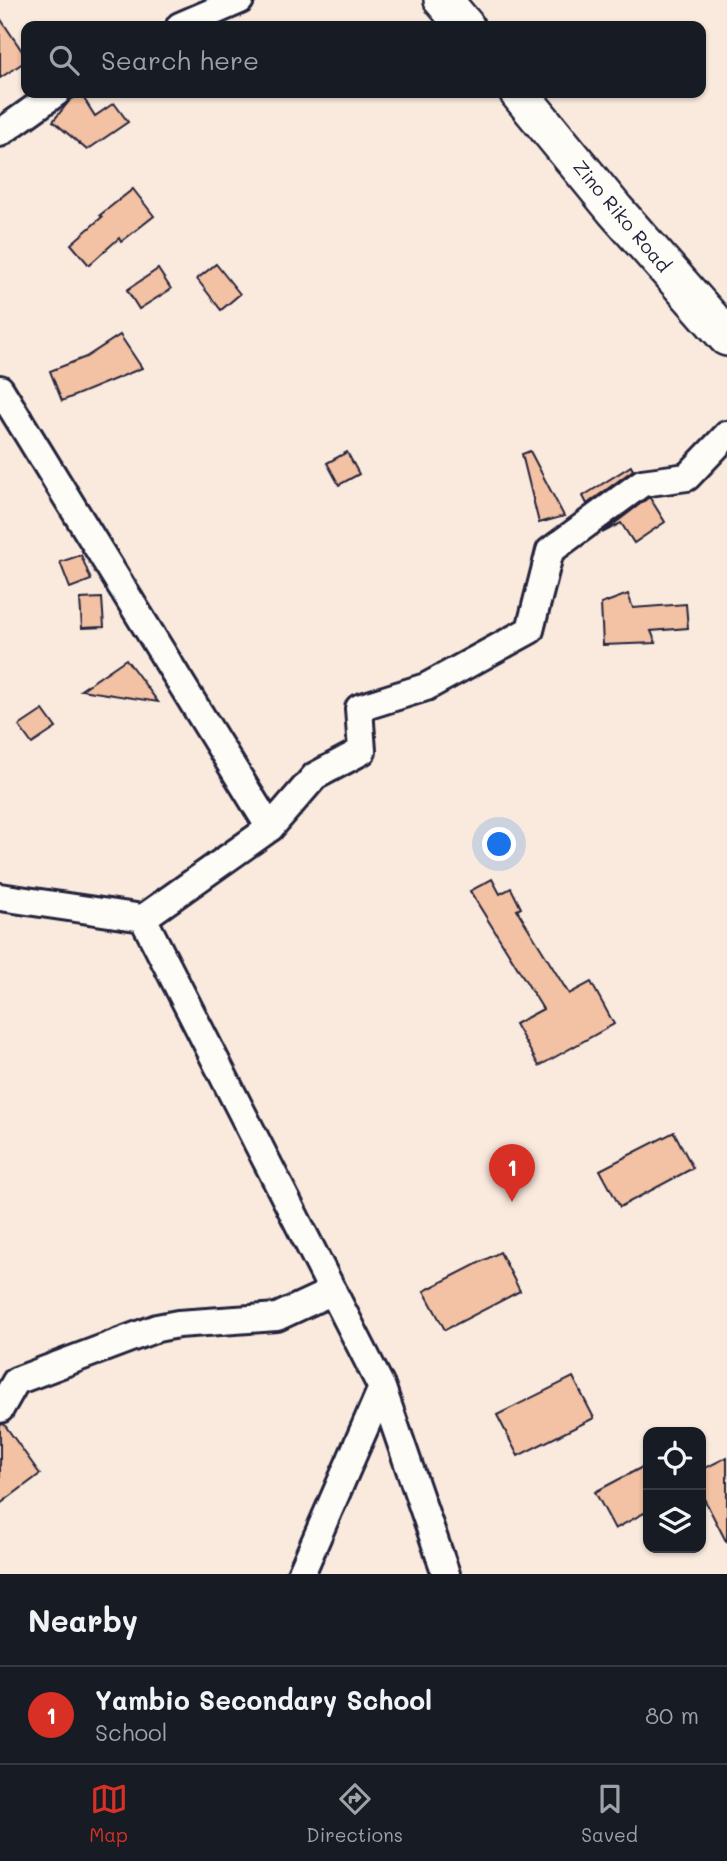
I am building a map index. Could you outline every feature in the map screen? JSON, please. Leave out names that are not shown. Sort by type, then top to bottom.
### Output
[{"type":"street","points":[[192,21],[240,0]]},
{"type":"street","points":[[443,0],[461,21]]},
{"type":"street","points":[[0,133],[48,98]]},
{"type":"street","name":"Zino Riko Road","points":[[523,98],[615,210],[727,337]]},
{"type":"street","points":[[0,389],[270,828]]},
{"type":"street","points":[[0,897],[143,918],[270,828],[315,776],[362,751],[359,708],[426,687],[530,630],[550,551],[642,483],[687,477],[727,435]]},
{"type":"street","points":[[143,918],[382,1388],[446,1574]]},
{"type":"street","points":[[0,1409],[16,1381],[157,1328],[277,1317],[333,1290]]},
{"type":"street","points":[[301,1574],[382,1388]]},
{"type":"building","points":[[0,18],[21,50],[21,64],[0,78]]},
{"type":"building","points":[[84,98],[95,116],[114,103],[128,122],[87,150],[53,121],[70,100]]},
{"type":"building","points":[[133,189],[154,216],[121,242],[119,238],[89,265],[71,244],[102,217],[100,215]]},
{"type":"building","points":[[216,264],[240,294],[221,310],[197,279]]},
{"type":"building","points":[[158,269],[171,289],[139,309],[127,290]]},
{"type":"building","points":[[120,335],[142,368],[62,401],[50,371],[86,357]]},
{"type":"building","points":[[530,451],[564,516],[539,523],[522,454]]},
{"type":"building","points":[[347,452],[359,474],[339,485],[327,463]]},
{"type":"building","points":[[631,466],[633,470],[587,504],[583,496]]},
{"type":"building","points":[[648,498],[665,522],[634,543],[621,523],[602,533]]},
{"type":"building","points":[[81,555],[91,580],[70,588],[60,562]]},
{"type":"building","points":[[628,594],[633,608],[686,604],[688,628],[651,631],[656,643],[603,645],[601,604]]},
{"type":"building","points":[[102,598],[104,627],[82,628],[80,599]]},
{"type":"building","points":[[126,659],[158,702],[81,690]]},
{"type":"building","points":[[43,710],[56,728],[32,744],[19,726]]},
{"type":"building","points":[[492,879],[500,894],[511,888],[521,908],[517,910],[569,994],[591,982],[614,1024],[539,1066],[515,1024],[543,1009],[470,891]]},
{"type":"building","points":[[674,1132],[693,1168],[620,1207],[600,1170]]},
{"type":"building","points":[[500,1252],[520,1291],[445,1330],[424,1291]]},
{"type":"building","points":[[573,1377],[594,1418],[518,1456],[497,1415]]},
{"type":"building","points":[[4,1424],[40,1474],[0,1504],[0,1425]]},
{"type":"building","points":[[727,1457],[727,1543],[706,1503],[706,1468]]},
{"type":"building","points":[[643,1467],[643,1514],[615,1529],[595,1492]]},
{"type":"place","name":"Yambio Secondary School","points":[[512,1202]]}]
